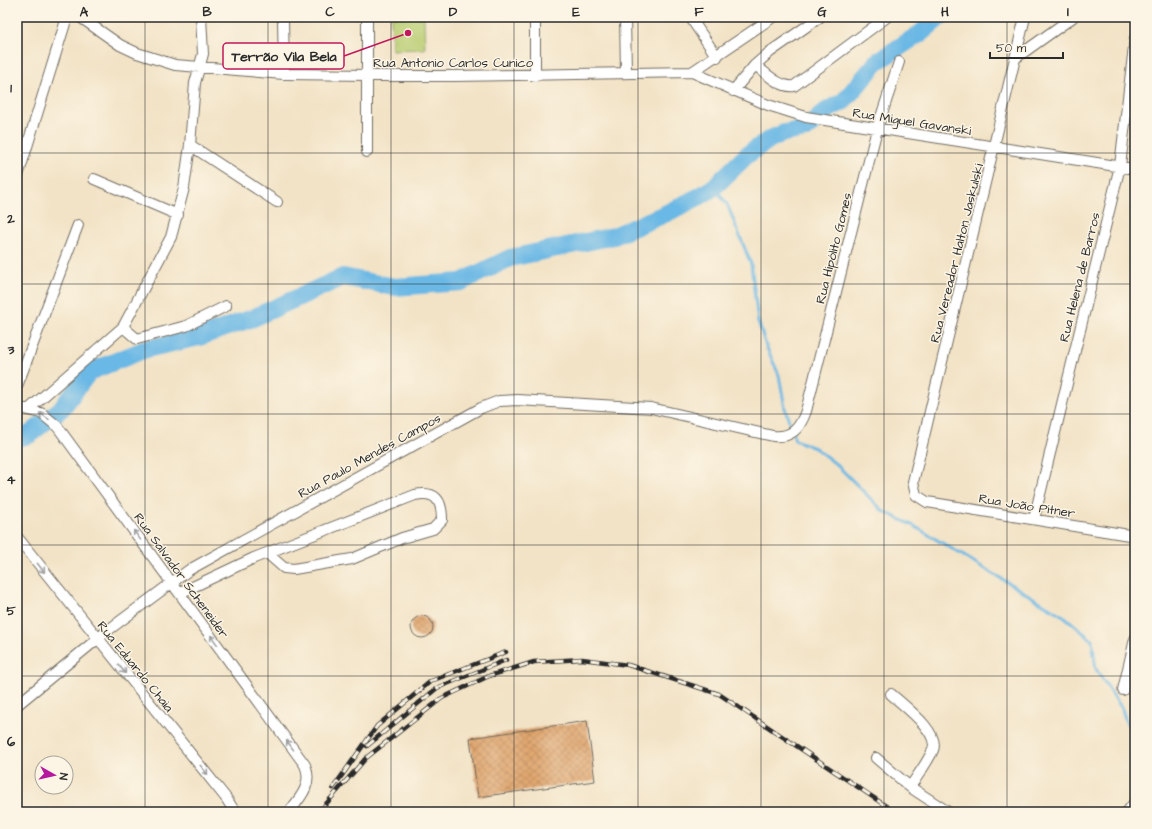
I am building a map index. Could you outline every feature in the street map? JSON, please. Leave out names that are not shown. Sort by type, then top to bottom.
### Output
[{"type":"street","points":[[17,179],[19,164],[67,17]]},
{"type":"street","name":"Rua Antonio Carlos Cunico","points":[[80,17],[120,45],[137,53],[175,65],[284,74],[535,76],[626,72],[692,72]]},
{"type":"street","points":[[29,409],[123,327],[171,237],[178,216],[190,144],[198,67],[203,54],[201,17]]},
{"type":"street","points":[[283,17],[284,74]]},
{"type":"street","points":[[367,17],[367,152]]},
{"type":"street","points":[[535,17],[535,76]]},
{"type":"street","points":[[625,17],[626,72]]},
{"type":"street","points":[[690,17],[717,57]]},
{"type":"street","points":[[733,91],[755,65],[770,52],[820,17]]},
{"type":"street","points":[[755,65],[782,84],[788,87],[794,86],[887,17]]},
{"type":"street","name":"Rua Vereador Halton Jaskulski","points":[[916,495],[913,482],[1017,57],[1025,17]]},
{"type":"street","points":[[1017,57],[1073,17]]},
{"type":"street","points":[[692,72],[717,57],[768,18]]},
{"type":"street","name":"Rua Helena de Barros","points":[[1034,519],[1120,166],[1135,38]]},
{"type":"street","name":"Rua Hipólito Gomes","points":[[792,433],[802,422],[806,411],[877,129],[899,62]]},
{"type":"street","name":"Rua Miguel Gavanski","points":[[692,72],[768,105],[806,117],[1135,169]]},
{"type":"street","points":[[190,144],[277,202]]},
{"type":"street","points":[[94,180],[178,216]]},
{"type":"street","points":[[17,386],[78,225]]},
{"type":"street","points":[[123,327],[137,339],[186,326],[226,306]]},
{"type":"street","name":"Rua Paulo Mendes Campos","points":[[17,705],[97,638],[189,570],[464,417],[499,401],[518,400],[651,408],[773,436],[792,433]]},
{"type":"street","name":"Rua Salvador Scheneider","points":[[17,407],[41,413],[56,426],[305,765],[309,779],[302,796],[289,812]]},
{"type":"street","points":[[180,593],[254,558],[268,554],[415,495],[426,493],[435,497],[442,506],[442,520],[434,529],[402,538],[352,559],[294,569],[284,568],[268,554]]},
{"type":"street","name":"Rua João Pitner","points":[[916,495],[927,502],[1135,536]]},
{"type":"street","name":"Rua Eduardo Chaia","points":[[17,537],[221,792],[235,812]]},
{"type":"street","points":[[1123,690],[1135,639]]},
{"type":"street","points":[[891,694],[927,728],[934,737],[934,749],[910,787]]},
{"type":"street","points":[[876,758],[910,787],[948,812]]},
{"type":"street","points":[[1126,812],[1135,802]]},
{"type":"green space","points":[[391,17],[424,17],[425,49],[392,50]]},
{"type":"building","points":[[422,616],[430,619],[433,627],[430,635],[422,638],[414,635],[411,627],[414,619]]},
{"type":"building","points":[[587,721],[595,781],[478,797],[470,738]]},
{"type":"waterway","points":[[17,438],[29,435],[62,408],[89,372],[146,349],[199,337],[253,318],[343,277],[395,287],[461,282],[510,258],[614,236],[667,213],[714,187],[747,155],[770,139],[784,133],[806,129],[826,111],[844,101],[878,61],[921,33],[940,17]]},
{"type":"waterway","points":[[714,187],[727,204],[751,264],[758,321],[766,346],[779,375],[785,408],[795,440],[815,448],[837,465],[883,511],[914,526],[1065,617],[1092,640],[1096,669],[1122,709],[1126,722],[1135,735]]},
{"type":"railway","points":[[333,788],[377,726],[431,681],[506,652]]},
{"type":"railway","points":[[319,812],[366,758],[442,698],[489,676],[534,662],[582,659],[628,665],[719,694],[895,812]]},
{"type":"railway","points":[[367,746],[437,688],[506,660]]},
{"type":"place","name":"Terrão Vila Bela","points":[[408,33]]}]
